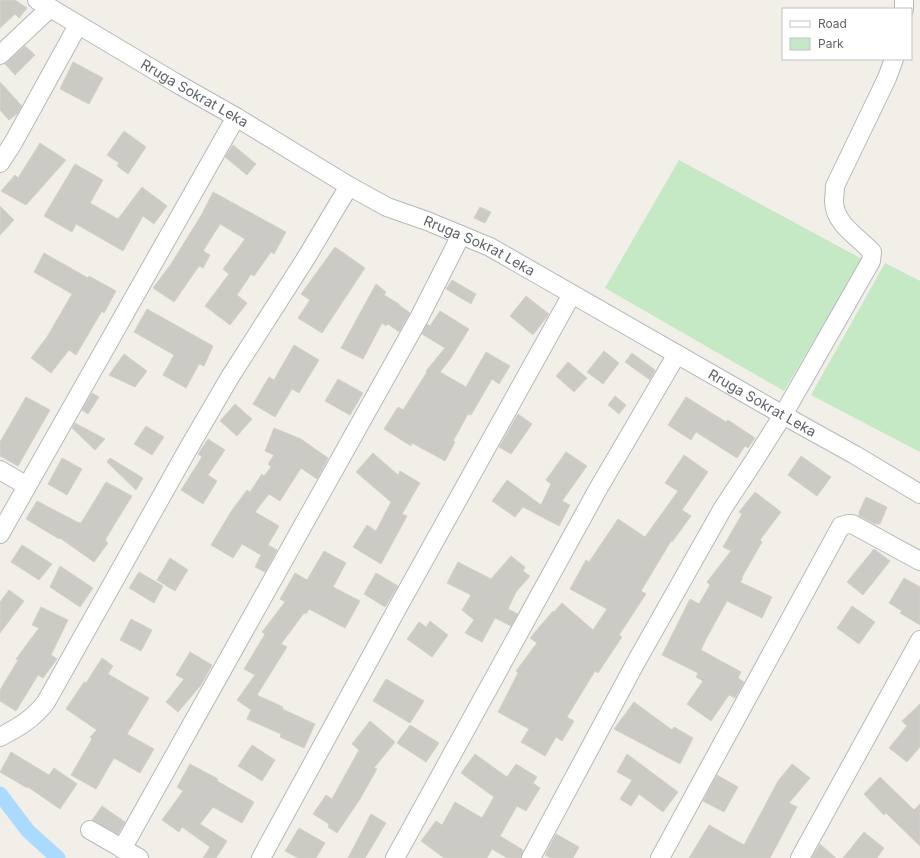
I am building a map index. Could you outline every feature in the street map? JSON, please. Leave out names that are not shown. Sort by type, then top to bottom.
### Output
[{"type":"street","name":"Rruga Sokrat Leka","points":[[44,4],[236,116],[349,186],[387,207],[427,221],[490,247],[855,455],[920,494]]},
{"type":"street","points":[[0,55],[44,4]]},
{"type":"street","points":[[0,163],[13,143],[78,25]]},
{"type":"street","points":[[531,858],[636,662],[722,508],[783,415],[871,261],[872,252],[845,227],[838,217],[834,204],[835,186],[887,78],[894,60]]},
{"type":"street","points":[[0,534],[236,116]]},
{"type":"street","points":[[0,737],[29,720],[46,702],[191,442],[230,377],[306,258],[349,186]]},
{"type":"street","points":[[122,849],[419,318],[461,235]]},
{"type":"street","points":[[261,858],[398,607],[572,294]]},
{"type":"street","points":[[395,858],[598,489],[677,354]]},
{"type":"street","points":[[0,470],[27,486]]},
{"type":"street","points":[[660,858],[842,526],[852,524],[920,561]]},
{"type":"street","points":[[800,858],[920,640]]},
{"type":"street","points":[[90,830],[139,858]]},
{"type":"green space","points":[[679,160],[862,259],[784,391],[605,288]]},
{"type":"green space","points":[[885,263],[920,281],[920,452],[811,395]]},
{"type":"building","points":[[0,0],[15,0],[27,8],[19,18],[15,14],[0,28]]},
{"type":"building","points":[[25,46],[35,55],[15,75],[5,64]]},
{"type":"building","points":[[73,62],[103,78],[89,104],[60,89]]},
{"type":"building","points":[[0,82],[22,106],[18,113],[9,120],[0,110]]},
{"type":"building","points":[[124,131],[146,147],[128,174],[117,166],[119,163],[107,155]]},
{"type":"building","points":[[40,143],[66,160],[26,205],[1,191],[15,175],[18,178]]},
{"type":"building","points":[[233,145],[256,164],[247,175],[225,157]]},
{"type":"building","points":[[75,164],[103,180],[90,203],[118,219],[142,187],[167,206],[154,224],[143,216],[123,251],[76,224],[72,232],[44,216]]},
{"type":"building","points":[[213,192],[286,232],[274,254],[271,252],[254,276],[251,274],[237,295],[247,303],[230,325],[205,306],[229,274],[223,269],[245,239],[220,224],[203,251],[210,255],[203,268],[199,266],[174,302],[153,288],[171,264],[202,214]]},
{"type":"building","points":[[0,206],[14,220],[0,235]]},
{"type":"building","points":[[480,207],[491,212],[485,223],[474,218]]},
{"type":"building","points":[[335,247],[365,268],[322,333],[298,318],[310,300],[301,294]]},
{"type":"building","points":[[44,253],[88,278],[89,276],[116,291],[104,313],[102,311],[76,355],[69,350],[51,373],[31,358],[47,337],[72,294],[34,272]]},
{"type":"building","points":[[452,280],[476,294],[471,304],[446,289]]},
{"type":"building","points":[[376,284],[386,292],[384,295],[410,313],[399,332],[388,324],[386,326],[382,323],[363,359],[341,348]]},
{"type":"building","points":[[526,296],[549,314],[533,335],[510,316]]},
{"type":"building","points":[[147,309],[213,346],[204,366],[199,364],[186,388],[163,375],[174,355],[134,332]]},
{"type":"building","points":[[440,311],[469,329],[451,358],[440,372],[466,387],[486,352],[510,366],[499,384],[492,379],[471,415],[468,414],[453,441],[455,442],[445,461],[412,443],[411,446],[384,429],[398,407],[403,410],[427,372],[426,371],[445,348],[422,334],[427,324],[430,326]]},
{"type":"building","points":[[294,345],[319,360],[299,393],[292,389],[275,417],[253,404],[269,377],[274,380]]},
{"type":"building","points":[[604,351],[619,363],[603,384],[587,372]]},
{"type":"building","points":[[632,353],[655,370],[650,380],[625,362]]},
{"type":"building","points":[[124,354],[147,371],[135,387],[109,375]]},
{"type":"building","points":[[568,362],[587,378],[574,392],[556,376]]},
{"type":"building","points":[[338,379],[363,393],[350,415],[325,401]]},
{"type":"building","points":[[92,393],[99,397],[88,414],[82,410]]},
{"type":"building","points":[[615,396],[626,405],[619,414],[608,405]]},
{"type":"building","points":[[26,397],[50,410],[18,466],[0,456],[0,442]]},
{"type":"building","points":[[686,397],[726,422],[728,420],[755,438],[748,448],[745,446],[737,458],[696,432],[691,440],[668,425]]},
{"type":"building","points":[[235,404],[252,419],[237,436],[220,421]]},
{"type":"building","points":[[518,414],[532,424],[511,454],[499,447]]},
{"type":"building","points":[[75,423],[105,439],[95,450],[72,428]]},
{"type":"building","points":[[146,426],[164,437],[152,455],[134,444]]},
{"type":"building","points":[[274,428],[301,439],[328,458],[317,479],[301,468],[280,501],[269,494],[255,512],[279,526],[268,545],[277,550],[265,572],[255,567],[261,555],[242,544],[233,558],[211,545],[232,510],[247,490],[250,492],[262,474],[264,476],[271,467],[268,464],[274,455],[265,451]]},
{"type":"building","points":[[208,439],[225,450],[208,475],[217,481],[203,504],[181,490],[202,457],[198,454]]},
{"type":"building","points":[[566,452],[587,466],[562,501],[570,505],[559,526],[523,507],[515,517],[492,501],[507,480],[541,505],[551,484],[546,480]]},
{"type":"building","points":[[373,453],[398,475],[400,471],[420,483],[402,514],[407,516],[381,564],[353,547],[367,525],[376,531],[391,502],[356,472]]},
{"type":"building","points":[[684,455],[708,472],[682,510],[691,516],[672,542],[671,541],[641,591],[646,594],[619,635],[622,637],[598,673],[595,671],[567,717],[574,721],[562,741],[556,737],[545,756],[521,742],[529,729],[498,712],[518,673],[516,671],[537,643],[530,638],[553,611],[554,612],[562,603],[593,630],[607,609],[570,589],[586,560],[589,562],[618,519],[645,537],[678,491],[665,483]]},
{"type":"building","points":[[801,456],[831,477],[817,496],[788,475]]},
{"type":"building","points":[[62,458],[82,469],[67,495],[48,484]]},
{"type":"building","points":[[110,458],[143,478],[136,490],[107,462]]},
{"type":"building","points":[[106,482],[132,496],[105,540],[108,543],[94,562],[60,538],[59,539],[26,519],[37,501],[81,523]]},
{"type":"building","points":[[755,492],[781,512],[760,540],[762,542],[740,582],[772,597],[762,618],[727,601],[706,639],[701,650],[741,672],[738,678],[744,682],[735,698],[729,695],[711,721],[687,704],[703,681],[696,677],[698,673],[662,655],[690,599],[699,604],[710,585],[707,582],[731,551],[723,547],[742,514],[739,512]]},
{"type":"building","points":[[866,497],[887,507],[880,524],[875,524],[859,516],[859,512]]},
{"type":"building","points":[[22,545],[52,564],[39,580],[11,562]]},
{"type":"building","points":[[874,549],[890,561],[863,595],[847,582]]},
{"type":"building","points":[[324,551],[346,563],[333,587],[360,601],[345,628],[309,609],[306,614],[304,613],[281,644],[287,647],[257,695],[283,707],[282,709],[315,724],[304,748],[280,737],[281,734],[247,719],[251,710],[237,700],[255,675],[244,669],[265,634],[262,632],[285,602],[280,599],[295,573],[307,580]]},
{"type":"building","points":[[511,556],[525,567],[523,571],[530,576],[516,592],[508,609],[518,614],[511,626],[495,618],[482,642],[465,633],[474,620],[462,610],[471,595],[447,583],[458,562],[491,579]]},
{"type":"building","points":[[170,558],[188,570],[175,591],[157,580]]},
{"type":"building","points":[[60,566],[93,588],[80,607],[50,587]]},
{"type":"building","points":[[139,572],[163,586],[154,603],[129,588]]},
{"type":"building","points":[[376,573],[398,586],[385,607],[364,594]]},
{"type":"building","points":[[904,578],[920,587],[920,625],[900,613],[902,611],[889,603]]},
{"type":"building","points":[[9,590],[24,601],[0,633],[0,602]]},
{"type":"building","points":[[852,606],[875,622],[859,644],[837,628]]},
{"type":"building","points":[[41,607],[68,620],[51,655],[57,659],[43,678],[38,675],[16,711],[0,701],[0,690],[18,660],[16,659],[39,628],[32,625]]},
{"type":"building","points":[[131,619],[152,630],[141,651],[120,640]]},
{"type":"building","points":[[430,621],[448,635],[432,657],[407,639],[419,622],[426,627]]},
{"type":"building","points":[[190,652],[212,665],[201,685],[178,712],[166,702],[184,679],[176,675]]},
{"type":"building","points":[[102,658],[113,666],[108,674],[149,698],[127,734],[154,749],[140,773],[114,758],[96,789],[71,775],[92,739],[90,737],[97,730],[66,709],[84,682],[86,683]]},
{"type":"building","points":[[386,679],[424,701],[410,723],[373,701]]},
{"type":"building","points":[[634,702],[672,730],[674,727],[693,738],[680,764],[614,729]]},
{"type":"building","points":[[920,704],[920,747],[907,762],[889,748],[907,726],[902,721]]},
{"type":"building","points":[[370,721],[395,742],[374,768],[377,769],[360,799],[337,833],[328,827],[329,824],[313,814],[326,795],[332,799],[359,750],[352,744]]},
{"type":"building","points":[[410,725],[439,743],[426,762],[397,743]]},
{"type":"building","points":[[252,745],[275,760],[262,781],[238,766]]},
{"type":"building","points":[[11,752],[49,775],[54,768],[77,784],[60,809],[28,787],[27,788],[0,772]]},
{"type":"building","points":[[475,754],[507,777],[516,764],[537,777],[533,783],[540,788],[526,811],[517,806],[500,836],[523,850],[521,858],[507,858],[492,849],[487,858],[444,858],[421,841],[436,821],[442,825],[455,802],[482,818],[494,797],[461,773]]},
{"type":"building","points":[[627,754],[678,792],[663,812],[639,794],[631,806],[620,799],[632,780],[617,772]]},
{"type":"building","points":[[190,764],[218,779],[217,781],[254,802],[242,823],[213,807],[200,824],[227,841],[216,858],[203,858],[210,847],[182,827],[179,832],[162,820],[183,791],[177,787]]},
{"type":"building","points":[[792,764],[810,778],[789,803],[797,807],[770,858],[689,858],[709,825],[744,845],[778,781]]},
{"type":"building","points":[[717,775],[738,787],[724,812],[703,801]]},
{"type":"building","points":[[880,777],[914,810],[920,804],[920,846],[886,813],[884,815],[864,794]]},
{"type":"building","points":[[102,806],[125,822],[118,834],[92,820]]},
{"type":"building","points":[[371,814],[386,823],[365,858],[348,858]]},
{"type":"building","points":[[299,828],[325,843],[316,858],[298,858],[285,851]]},
{"type":"building","points":[[864,832],[884,848],[877,858],[843,858]]},
{"type":"building","points":[[556,834],[579,847],[573,858],[551,858],[545,855]]},
{"type":"building","points":[[820,844],[836,858],[812,858]]},
{"type":"waterway","points":[[0,794],[28,831],[58,858]]}]
